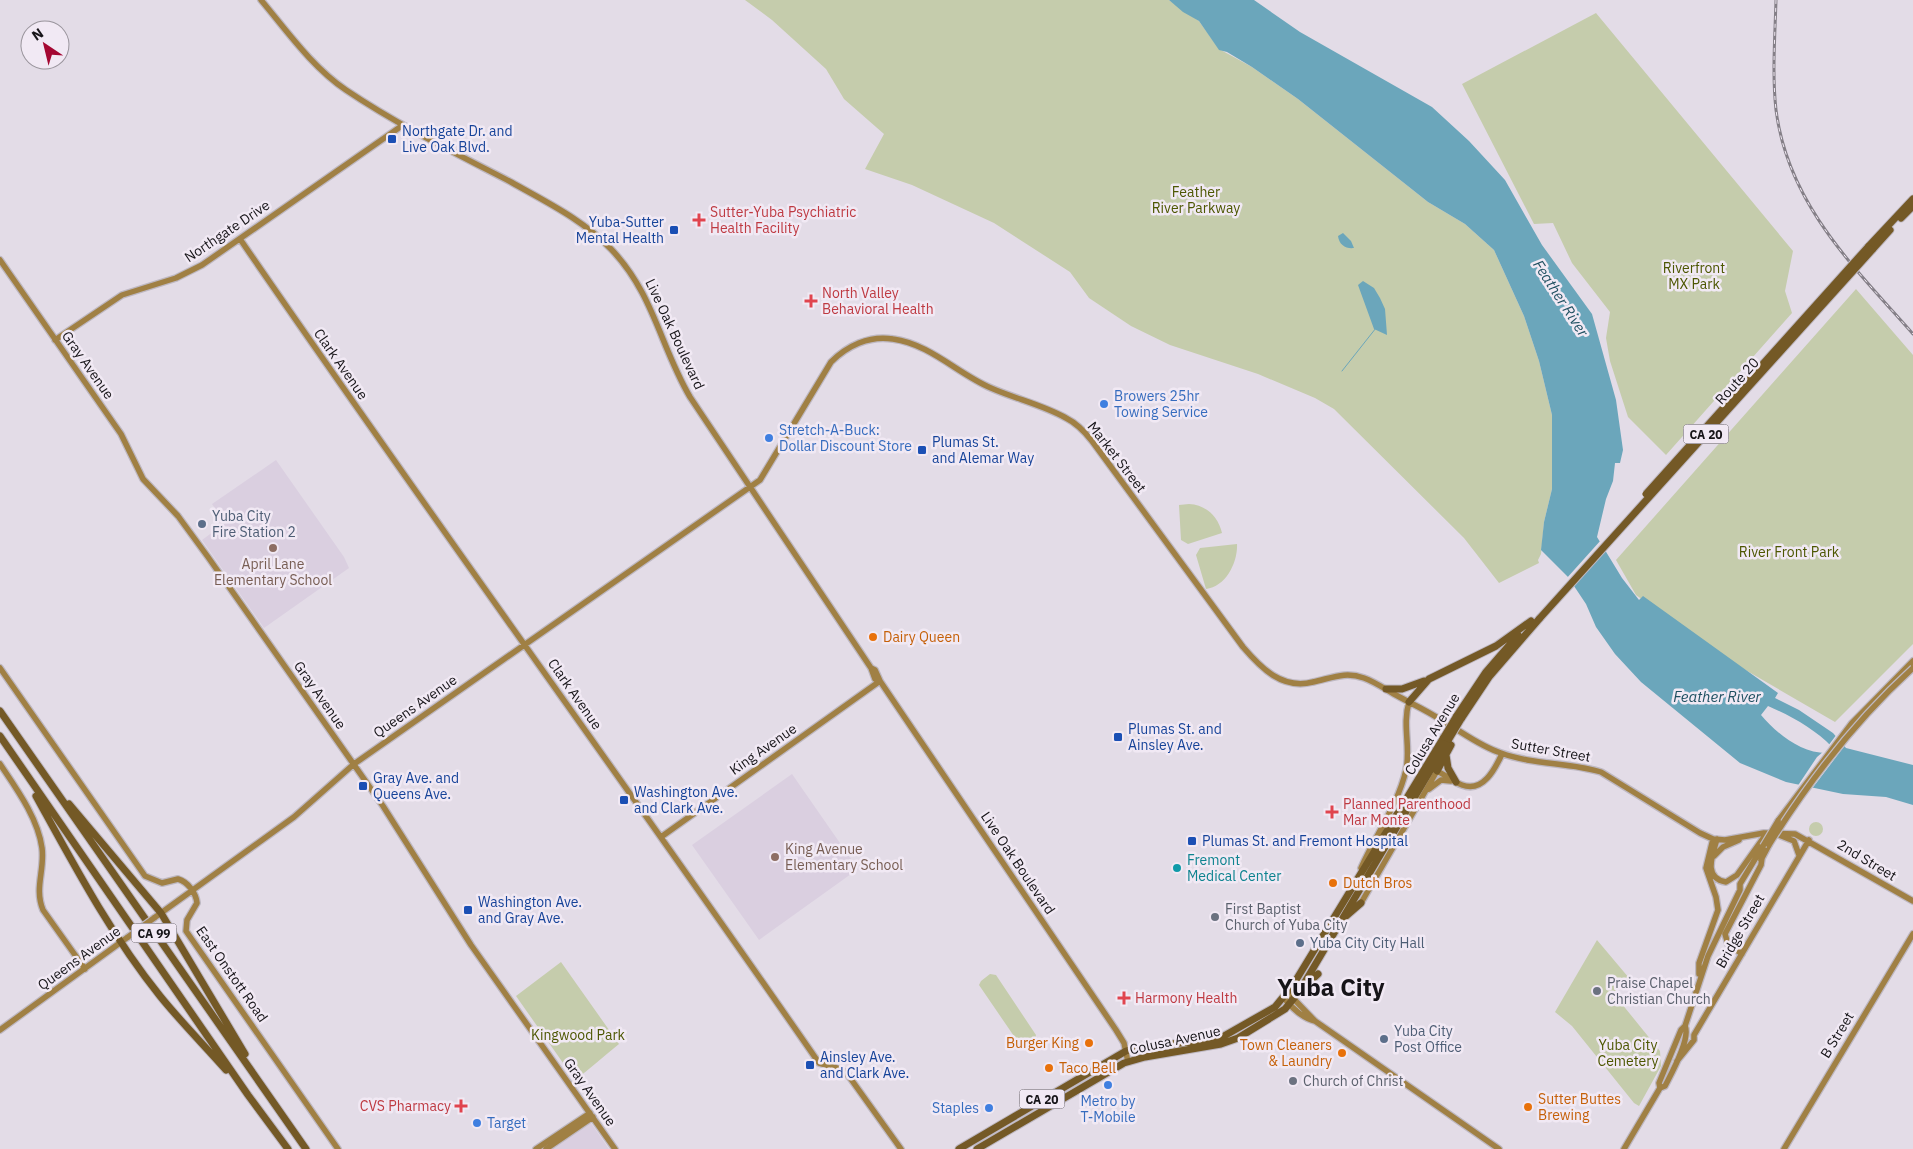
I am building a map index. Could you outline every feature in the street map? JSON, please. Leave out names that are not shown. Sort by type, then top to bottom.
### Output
[{"type":"highway","name":"CA 20","points":[[1870,248],[1913,199]]},
{"type":"highway","name":"CA 20","points":[[1870,248],[1913,206]]},
{"type":"highway","name":"Route 20","points":[[1539,616],[1870,248]]},
{"type":"highway","name":"Colusa Avenue","points":[[977,1149],[1128,1062],[1176,1051],[1221,1044],[1238,1038],[1291,1002],[1299,992],[1449,739],[1486,672],[1531,621],[1539,616]]},
{"type":"highway","name":"Colusa Avenue","points":[[1460,719],[1539,616]]},
{"type":"highway","points":[[1386,689],[1402,690],[1429,679],[1496,646],[1531,621]]},
{"type":"highway","points":[[1409,702],[1429,679]]},
{"type":"highway","points":[[2,714],[69,804],[158,916],[268,1093]]},
{"type":"highway","name":"CA 99","points":[[2,714],[306,1149]]},
{"type":"highway","name":"CA 99","points":[[0,736],[248,1095],[288,1149]]},
{"type":"highway","name":"Colusa Avenue","points":[[959,1149],[1126,1051],[1140,1047],[1224,1036],[1267,1012],[1286,996],[1357,877],[1449,739]]},
{"type":"highway","points":[[1437,771],[1446,754],[1449,739]]},
{"type":"highway","points":[[1446,754],[1448,768],[1456,782]]},
{"type":"highway","points":[[20,765],[87,890],[121,943],[169,1008],[248,1095]]},
{"type":"highway","points":[[1343,917],[1361,903]]},
{"type":"highway","points":[[1299,992],[1318,974]]},
{"type":"highway","points":[[1176,1051],[1181,1043]]},
{"type":"main road","name":"Live Oak Boulevard","points":[[261,0],[320,70],[332,81],[404,125],[564,211],[589,228],[610,248],[631,273],[648,300],[684,388],[871,668],[875,670],[880,682],[1116,1030],[1126,1051],[1128,1062]]},
{"type":"main road","name":"Northgate Drive","points":[[55,340],[114,299],[182,276],[240,239],[404,125]]},
{"type":"main road","name":"Clark Avenue","points":[[240,239],[417,495],[661,837],[819,1063],[840,1069],[848,1075],[900,1149]]},
{"type":"main road","name":"Gray Avenue","points":[[0,260],[121,434],[144,479],[181,520],[354,764],[383,806],[471,945],[615,1149]]},
{"type":"main road","name":"Market Street","points":[[818,382],[831,362],[849,348],[874,339],[893,339],[920,348],[991,388],[1066,418],[1090,438],[1257,664],[1270,675],[1289,682]]},
{"type":"main road","name":"Queens Avenue","points":[[0,1030],[294,817],[354,764],[750,486],[766,473],[818,382]]},
{"type":"main road","points":[[1764,846],[1778,821],[1852,723],[1913,661]]},
{"type":"main road","points":[[0,668],[145,876],[162,882],[178,878],[183,880],[192,891]]},
{"type":"main road","points":[[1715,839],[1710,867],[1714,876],[1720,880],[1729,881],[1764,846],[1846,739],[1913,668]]},
{"type":"main road","name":"Sutter Street","points":[[1289,682],[1312,683],[1330,676],[1344,674],[1367,679],[1476,743],[1502,754],[1584,767],[1601,772],[1700,833],[1715,839]]},
{"type":"main road","name":"King Avenue","points":[[661,837],[880,682]]},
{"type":"main road","points":[[1357,877],[1406,770],[1406,715],[1409,702]]},
{"type":"main road","points":[[1424,794],[1441,780],[1471,787],[1482,783],[1490,776],[1502,754]]},
{"type":"main road","points":[[0,764],[35,826],[42,849],[38,899],[85,969]]},
{"type":"main road","points":[[1437,771],[1456,782]]},
{"type":"main road","name":"Colusa Avenue","points":[[1361,903],[1437,771]]},
{"type":"main road","points":[[1715,839],[1773,832],[1791,833],[1809,840]]},
{"type":"main road","points":[[1773,832],[1794,841],[1800,856]]},
{"type":"main road","points":[[1711,860],[1721,848],[1745,836]]},
{"type":"main road","points":[[1699,981],[1700,962],[1718,910],[1716,897],[1706,868],[1715,839]]},
{"type":"main road","name":"Bridge Street","points":[[1677,1062],[1694,1040],[1694,1035],[1809,840]]},
{"type":"main road","name":"2nd Street","points":[[1809,840],[1913,901]]},
{"type":"main road","name":"Bridge Street","points":[[1740,890],[1745,887],[1762,858],[1764,846]]},
{"type":"main road","name":"Bridge Street","points":[[1660,1088],[1659,1083],[1671,1059],[1681,1030],[1685,1026],[1699,981],[1716,938],[1740,890],[1740,884],[1764,846]]},
{"type":"main road","points":[[1742,954],[1728,945],[1725,935],[1761,865],[1762,858]]},
{"type":"main road","name":"East Onstott Road","points":[[192,891],[197,903],[187,920],[186,931],[338,1149]]},
{"type":"main road","name":"B Street","points":[[1784,1149],[1913,934]]},
{"type":"main road","points":[[1286,996],[1315,1021],[1499,1149]]},
{"type":"main road","name":"Bridge Street","points":[[1624,1149],[1660,1088],[1665,1086],[1677,1062],[1687,1031],[1685,1026]]},
{"type":"main road","points":[[536,1149],[591,1115]]},
{"type":"main road","points":[[546,1149],[591,1115]]},
{"type":"shaded area","name":"April Lane Elementary School","points":[[276,460],[344,557],[349,568],[264,628],[202,540],[225,523],[212,504]]},
{"type":"shaded area","name":"King Avenue Elementary School","points":[[792,774],[858,869],[759,940],[692,845]]},
{"type":"shaded area","points":[[591,1123],[609,1149],[553,1149]]},
{"type":"green space","name":"Feather River Parkway","points":[[745,0],[1169,0],[1199,21],[1219,49],[1252,67],[1298,99],[1428,202],[1465,224],[1494,250],[1524,316],[1539,361],[1552,415],[1552,489],[1544,522],[1539,563],[1499,583],[1464,538],[1334,409],[1315,398],[1258,374],[1170,345],[1131,326],[1089,298],[1070,272],[994,223],[912,185],[865,169],[884,134],[844,99],[826,69],[772,20]]},
{"type":"green space","name":"Riverfront MX Park","points":[[1596,13],[1793,251],[1785,291],[1792,313],[1666,455],[1628,417],[1610,361],[1606,338],[1610,312],[1572,263],[1553,223],[1534,224],[1462,84]]},
{"type":"green space","name":"River Front Park","points":[[1856,289],[1913,355],[1913,644],[1835,722],[1711,650],[1636,595],[1616,560]]},
{"type":"green space","points":[[1189,504],[1206,509],[1218,521],[1222,533],[1188,544],[1181,540],[1179,505]]},
{"type":"green space","points":[[1237,544],[1233,566],[1225,579],[1219,584],[1206,589],[1196,555],[1200,548]]},
{"type":"green space","points":[[1816,822],[1821,824],[1823,829],[1821,834],[1816,836],[1811,834],[1809,829],[1811,824]]},
{"type":"green space","name":"Yuba City Cemetery","points":[[1597,940],[1629,978],[1613,993],[1660,1051],[1661,1066],[1639,1106],[1634,1103],[1572,1026],[1555,1012]]},
{"type":"green space","name":"Kingwood Park","points":[[561,962],[619,1044],[575,1080],[516,996]]},
{"type":"green space","points":[[990,974],[996,975],[1036,1035],[1035,1040],[1025,1047],[1020,1045],[979,985]]},
{"type":"water","name":"Feather River","points":[[1169,0],[1254,0],[1300,32],[1432,107],[1469,141],[1505,180],[1542,245],[1592,314],[1616,400],[1623,450],[1620,463],[1615,463],[1613,481],[1606,499],[1597,537],[1622,578],[1639,600],[1643,596],[1778,693],[1775,698],[1799,710],[1833,733],[1846,748],[1913,765],[1913,805],[1886,797],[1843,794],[1786,782],[1740,763],[1641,682],[1615,654],[1596,627],[1586,604],[1568,577],[1541,550],[1544,522],[1552,489],[1552,415],[1539,361],[1524,316],[1494,250],[1465,224],[1428,202],[1298,99],[1252,67],[1227,52],[1219,50],[1199,21],[1183,12]],"holes":[[[1768,706],[1818,734],[1832,747],[1830,753],[1810,751],[1783,736],[1761,715]]]},
{"type":"water","points":[[1343,233],[1351,241],[1354,248],[1348,248],[1341,244],[1338,236]]},
{"type":"water","points":[[1363,281],[1374,288],[1385,309],[1387,335],[1374,329],[1358,285]]},
{"type":"pier","points":[[1601,540],[1606,549],[1571,587],[1566,579]]},
{"type":"pier","points":[[1837,734],[1846,744],[1811,790],[1797,787],[1817,757],[1824,751],[1829,751],[1828,746]]},
{"type":"waterway","points":[[1342,371],[1376,328]]},
{"type":"railway","points":[[1776,0],[1774,69],[1776,110],[1783,144],[1794,175],[1809,205],[1827,232],[1868,284],[1913,334]]},
{"type":"place","name":"Northgate Dr. and Live Oak Blvd.","points":[[392,139]]},
{"type":"place","name":"Sutter-Yuba Psychiatric Health Facility","points":[[699,220]]},
{"type":"place","name":"Yuba-Sutter Mental Health","points":[[674,230]]},
{"type":"place","name":"North Valley Behavioral Health","points":[[811,301]]},
{"type":"place","name":"Browers 25hr Towing Service","points":[[1104,404]]},
{"type":"place","name":"Stretch-A-Buck: Dollar Discount Store","points":[[769,438]]},
{"type":"place","name":"Plumas St. and Alemar Way","points":[[922,450]]},
{"type":"place","name":"Yuba City Fire Station 2","points":[[202,524]]},
{"type":"place","name":"April Lane Elementary School","points":[[273,548]]},
{"type":"place","name":"Dairy Queen","points":[[873,637]]},
{"type":"place","name":"Plumas St. and Ainsley Ave.","points":[[1118,737]]},
{"type":"place","name":"Gray Ave. and Queens Ave.","points":[[363,786]]},
{"type":"place","name":"Washington Ave. and Clark Ave.","points":[[624,800]]},
{"type":"place","name":"Planned Parenthood Mar Monte","points":[[1332,812]]},
{"type":"place","name":"Plumas St. and Fremont Hospital","points":[[1192,841]]},
{"type":"place","name":"King Avenue Elementary School","points":[[775,857]]},
{"type":"place","name":"Fremont Medical Center","points":[[1177,868]]},
{"type":"place","name":"Dutch Bros","points":[[1333,883]]},
{"type":"place","name":"Washington Ave. and Gray Ave.","points":[[468,910]]},
{"type":"place","name":"First Baptist Church of Yuba City","points":[[1215,917]]},
{"type":"place","name":"Yuba City City Hall","points":[[1300,943]]},
{"type":"place","name":"Praise Chapel Christian Church","points":[[1597,991]]},
{"type":"place","name":"Harmony Health","points":[[1124,998]]},
{"type":"place","name":"Yuba City Post Office","points":[[1384,1039]]},
{"type":"place","name":"Burger King","points":[[1089,1043]]},
{"type":"place","name":"Town Cleaners & Laundry","points":[[1342,1053]]},
{"type":"place","name":"Ainsley Ave. and Clark Ave.","points":[[810,1065]]},
{"type":"place","name":"Taco Bell","points":[[1049,1068]]},
{"type":"place","name":"Church of Christ","points":[[1293,1081]]},
{"type":"place","name":"Metro by T-Mobile","points":[[1108,1085]]},
{"type":"place","name":"CVS Pharmacy","points":[[461,1106]]},
{"type":"place","name":"Sutter Buttes Brewing","points":[[1528,1107]]},
{"type":"place","name":"Staples","points":[[989,1108]]},
{"type":"place","name":"Target","points":[[477,1123]]},
{"type":"district","name":"Yuba City","points":[[1331,987]]}]
